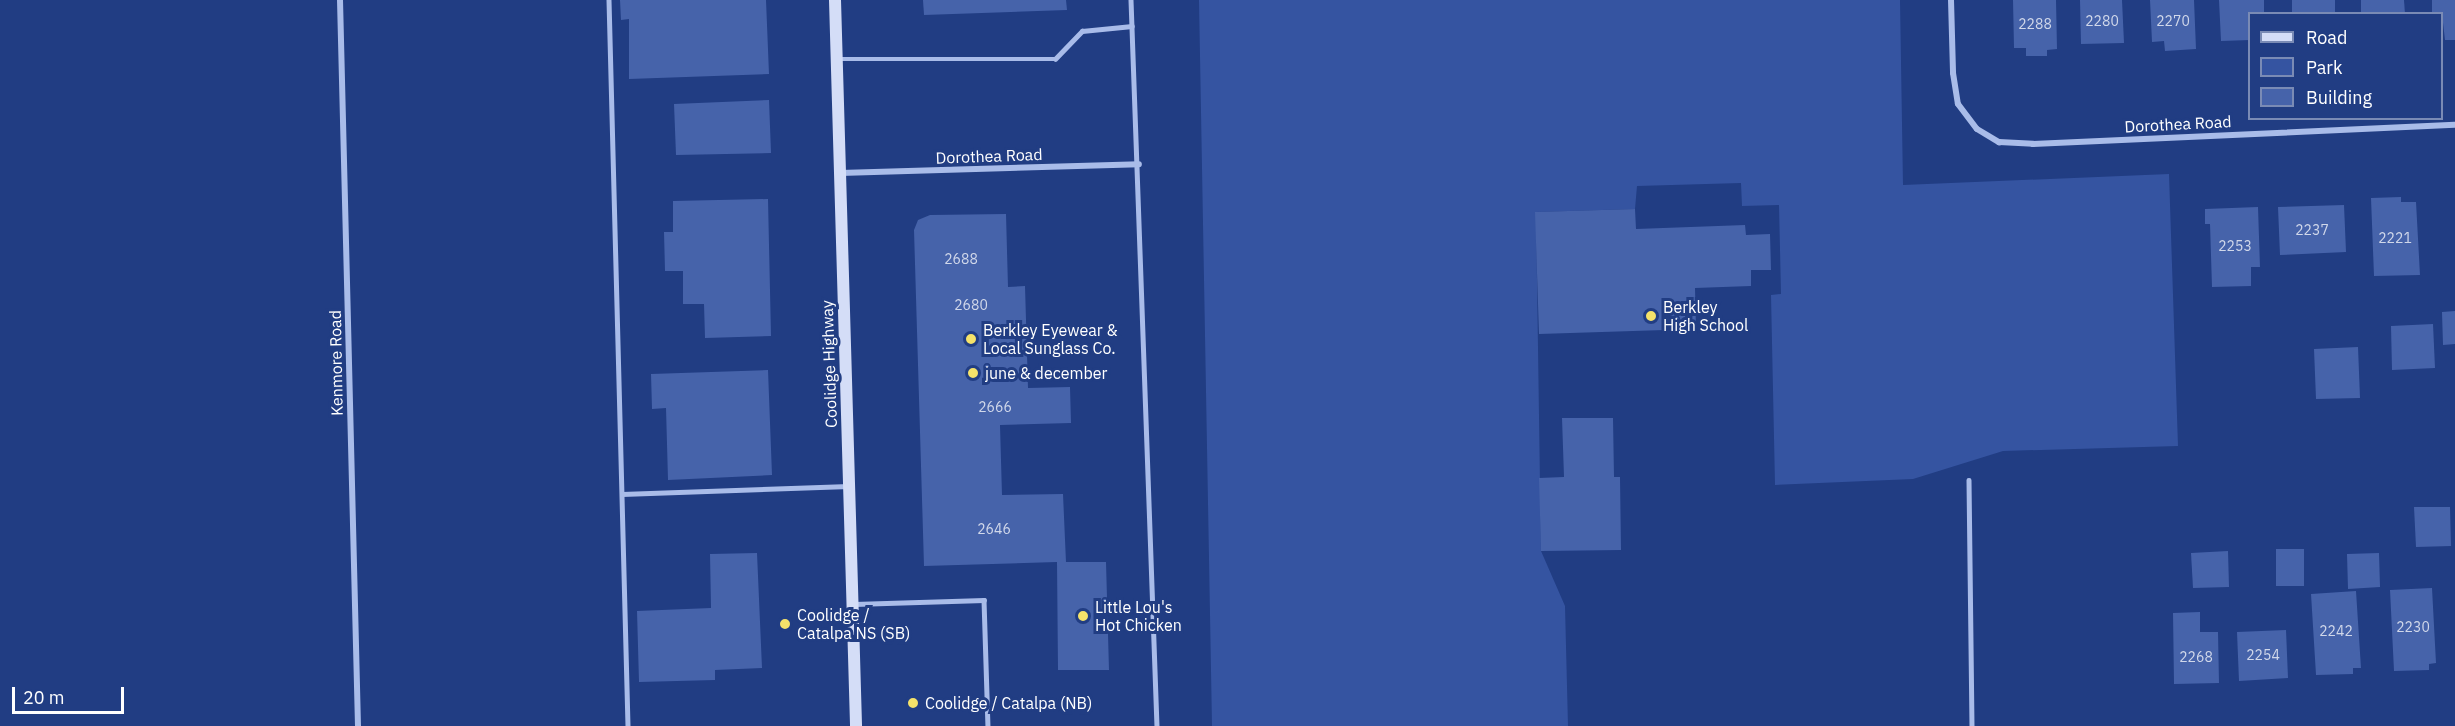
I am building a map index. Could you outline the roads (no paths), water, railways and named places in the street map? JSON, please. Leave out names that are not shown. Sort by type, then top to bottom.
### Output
[{"type":"main road","name":"Coolidge Highway","points":[[835,0],[851,486],[856,726]]},
{"type":"street","name":"Kenmore Road","points":[[340,0],[358,726]]},
{"type":"street","name":"Dorothea Road","points":[[1952,0],[1958,104],[1977,129],[1999,142],[2033,144],[2455,125]]},
{"type":"street","name":"Dorothea Road","points":[[839,173],[1139,165]]},
{"type":"lane","points":[[609,0],[628,726]]},
{"type":"lane","points":[[1131,0],[1139,165],[1157,726]]},
{"type":"lane","points":[[837,59],[1055,59],[1082,31],[1132,26]]},
{"type":"lane","points":[[1969,480],[1972,726]]},
{"type":"lane","points":[[622,494],[851,486]]},
{"type":"lane","points":[[854,604],[984,600],[988,726]]},
{"type":"place","name":"Berkley High School","points":[[1651,316]]},
{"type":"place","name":"Berkley Eyewear & Local Sunglass Co.","points":[[971,339]]},
{"type":"place","name":"june & december","points":[[973,373]]},
{"type":"place","name":"Little Lou's Hot Chicken","points":[[1083,616]]},
{"type":"place","name":"Coolidge / Catalpa NS (SB)","points":[[785,624]]},
{"type":"place","name":"Coolidge / Catalpa (NB)","points":[[913,703]]}]
